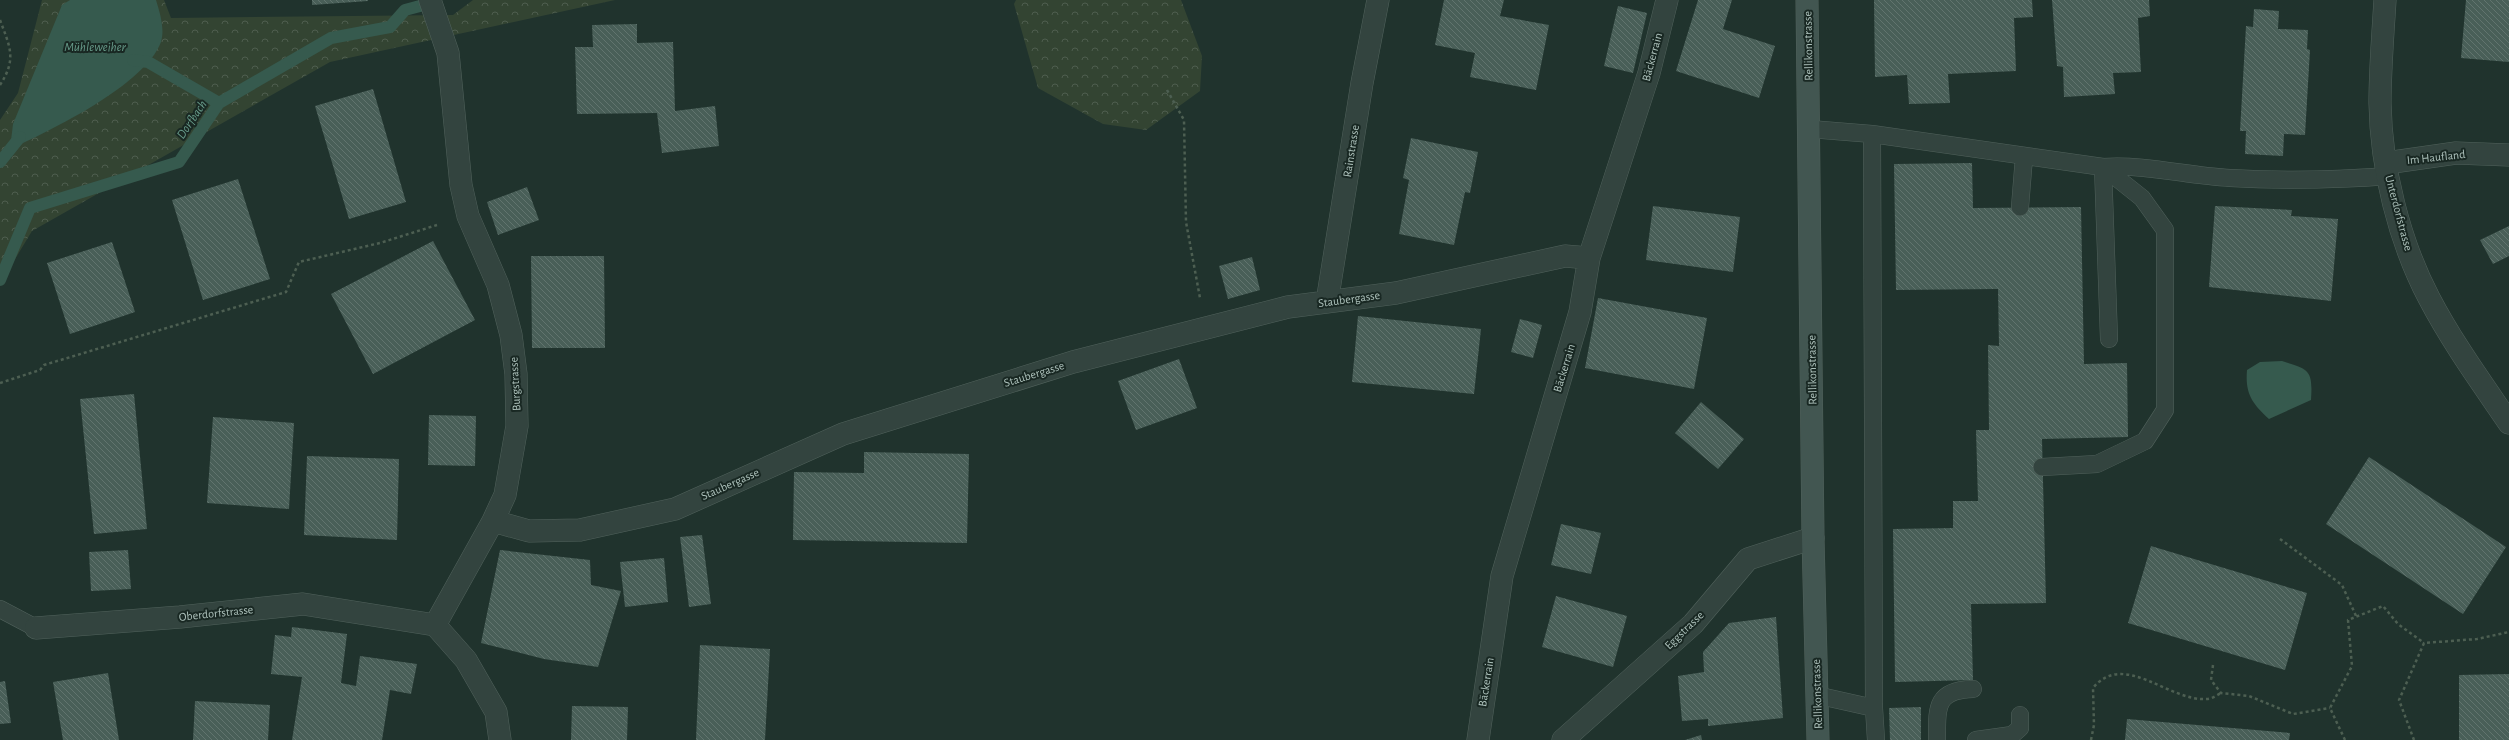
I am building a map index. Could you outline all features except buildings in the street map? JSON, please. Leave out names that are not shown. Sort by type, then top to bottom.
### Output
[{"type":"street","name":"Burgstrasse","points":[[430,0],[448,53],[461,185],[468,216],[503,300],[511,335],[516,374],[517,426],[505,495],[493,521],[434,625]]},
{"type":"street","name":"Rainstrasse","points":[[1327,302],[1362,83],[1378,0]]},
{"type":"street","name":"Bäckerrain","points":[[1478,740],[1502,576],[1580,312],[1589,258],[1649,73],[1667,0]]},
{"type":"street","name":"Rellikonstrasse","points":[[1807,0],[1810,129],[1813,538],[1818,740]]},
{"type":"street","name":"Unterdorfstrasse","points":[[2385,0],[2380,105],[2387,169],[2404,240],[2428,297],[2450,336],[2509,424]]},
{"type":"street","name":"Im Haufland","points":[[2387,169],[2456,153],[2509,155]]},
{"type":"street","name":"Staubergasse","points":[[493,521],[529,531],[580,530],[675,509],[843,434],[1073,362],[1206,330],[1288,307],[1396,293],[1565,256],[1589,258]]},
{"type":"street","name":"Eggstrasse","points":[[1563,740],[1693,624],[1748,559],[1813,538]]},
{"type":"street","name":"Oberdorfstrasse","points":[[36,628],[180,617],[303,604],[434,625]]},
{"type":"street","points":[[434,625],[466,660],[496,712],[500,740]]},
{"type":"lane","points":[[1810,129],[1872,134],[2024,157],[2103,167],[2126,166],[2229,178],[2335,180],[2387,169]]},
{"type":"lane","points":[[1872,134],[1874,708],[1876,740]]},
{"type":"lane","points":[[2020,207],[2024,157]]},
{"type":"lane","points":[[2103,167],[2109,339]]},
{"type":"lane","points":[[2042,467],[2097,464],[2145,441],[2165,410],[2165,230],[2142,198],[2103,167]]},
{"type":"lane","name":"Oberdorfstrasse","points":[[0,609],[36,628]]},
{"type":"lane","points":[[1937,740],[1937,710],[1948,694],[1955,690],[1973,689]]},
{"type":"lane","points":[[1816,695],[1874,708]]},
{"type":"lane","points":[[1976,740],[2012,735],[2020,728],[2020,715]]},
{"type":"path","points":[[0,20],[12,53],[9,71],[0,85]]},
{"type":"path","points":[[1167,90],[1184,120],[1186,222],[1206,330]]},
{"type":"path","points":[[0,383],[40,370],[44,365],[286,292],[299,262],[380,243],[468,216]]},
{"type":"path","points":[[2280,539],[2342,585],[2356,616]]},
{"type":"path","points":[[2330,708],[2352,666],[2348,620],[2356,616],[2383,606],[2398,624],[2424,643],[2477,639],[2509,632]]},
{"type":"path","points":[[2414,740],[2399,700],[2424,643]]},
{"type":"path","points":[[2213,665],[2211,680],[2221,693]]},
{"type":"path","points":[[2091,740],[2094,726],[2092,688],[2100,679],[2108,675],[2127,673],[2189,697],[2208,700],[2221,693],[2249,696],[2293,714],[2330,708]]},
{"type":"path","points":[[2330,708],[2345,740]]},
{"type":"green space","points":[[42,0],[164,0],[171,18],[453,15],[473,0],[615,0],[330,62],[32,231],[0,284],[0,120],[18,93]]},
{"type":"green space","points":[[1016,0],[1181,0],[1202,56],[1200,91],[1146,130],[1103,124],[1038,88],[1014,4]]},
{"type":"water","name":"Mühleweiher","points":[[70,0],[156,0],[162,26],[161,42],[152,58],[117,90],[71,119],[10,149],[13,124],[62,5]]},
{"type":"water","points":[[2282,361],[2304,369],[2310,376],[2311,400],[2269,419],[2251,398],[2247,386],[2247,370],[2260,362]]},
{"type":"waterway","name":"Dorfbach","points":[[0,280],[30,208],[179,162],[219,103],[331,38],[390,27],[405,10],[435,2]]},
{"type":"waterway","points":[[133,60],[148,62],[219,103]]},
{"type":"waterway","points":[[0,162],[20,137]]}]
